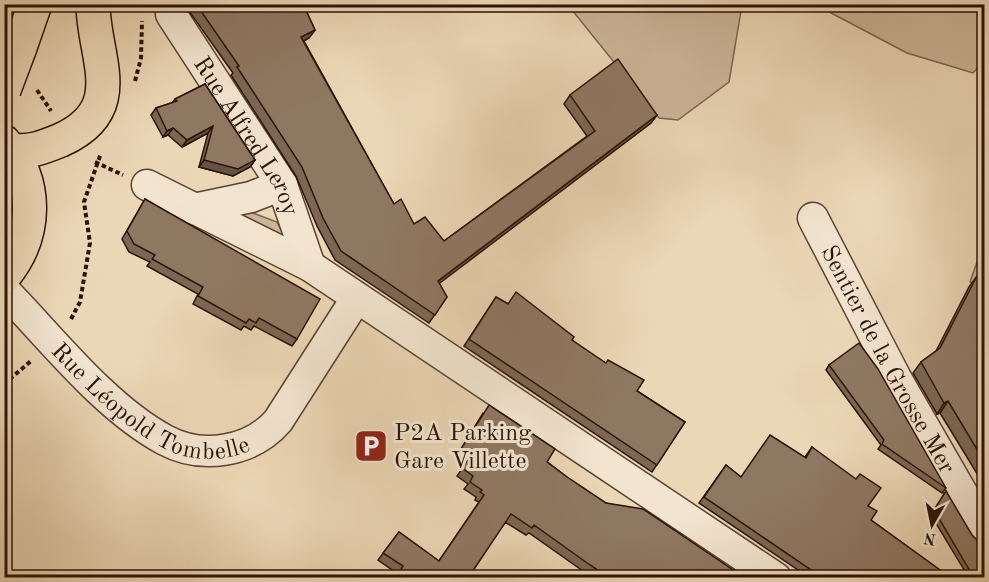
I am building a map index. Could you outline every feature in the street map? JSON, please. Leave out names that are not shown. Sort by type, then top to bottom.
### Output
[{"type":"main road","points":[[4,90],[35,4]]},
{"type":"main road","points":[[8,146],[35,150],[68,137],[95,112],[104,85],[103,64],[93,25],[93,4]]},
{"type":"main road","points":[[4,276],[17,261],[28,234],[31,205],[25,176],[8,146]]},
{"type":"street","name":"Rue Alfred Leroy","points":[[156,15],[282,185],[310,266]]},
{"type":"street","points":[[147,185],[310,266],[356,299],[776,578]]},
{"type":"street","points":[[194,209],[251,197],[282,185]]},
{"type":"street","name":"Sentier de la Grosse Mer","points":[[813,218],[896,378],[984,531]]},
{"type":"street","name":"Rue Léopold Tombelle","points":[[4,290],[104,393],[146,428],[167,441],[189,449],[207,451],[234,448],[257,441],[278,421],[356,299]]},
{"type":"path","points":[[132,92],[156,15]]},
{"type":"path","points":[[54,341],[67,325],[80,302],[90,243],[84,202],[96,163],[107,143]]},
{"type":"shaded area","points":[[568,5],[742,5],[729,82],[678,120],[659,118]]},
{"type":"shaded area","points":[[816,5],[984,5],[984,62],[973,73],[907,53]]},
{"type":"shaded area","points":[[237,207],[277,222],[288,243],[232,218]]},
{"type":"shaded area","points":[[984,242],[984,291],[970,282]]},
{"type":"building","points":[[196,4],[303,4],[315,30],[301,37],[394,204],[401,199],[414,224],[425,217],[444,241],[595,131],[570,95],[618,59],[657,115],[438,281],[447,297],[435,315],[341,251],[323,218],[302,167],[237,67],[239,66]]},
{"type":"building","points":[[205,84],[255,160],[238,169],[204,160],[213,126],[187,140],[173,128],[167,131],[156,108],[177,101],[175,99]]},
{"type":"building","points":[[145,199],[320,299],[297,339],[259,318],[256,323],[249,319],[246,323],[198,296],[203,287],[152,259],[155,255],[134,244],[127,231]]},
{"type":"building","points":[[977,276],[984,280],[984,461],[948,401],[944,403],[921,362],[940,348]]},
{"type":"building","points":[[516,292],[574,337],[572,340],[606,363],[608,360],[644,380],[637,391],[685,422],[657,465],[469,339],[496,297],[508,304]]},
{"type":"building","points":[[859,343],[878,369],[946,488],[882,444],[884,440],[829,365]]},
{"type":"building","points":[[489,405],[555,449],[547,462],[567,477],[606,503],[643,509],[745,578],[610,578],[534,525],[532,528],[511,514],[468,578],[396,578],[403,566],[383,553],[399,532],[439,561],[484,495],[480,492],[482,490],[470,482],[473,476],[462,468],[471,456],[461,449]]},
{"type":"building","points":[[770,435],[806,458],[812,447],[856,479],[860,474],[881,488],[868,506],[877,511],[871,520],[951,578],[823,578],[704,497],[726,465],[741,477]]},
{"type":"building","points":[[946,491],[972,535],[979,542],[984,558],[984,578],[974,578],[934,510]]},
{"type":"place","name":"P2A Parking Gare Villette","points":[[371,446]]}]
